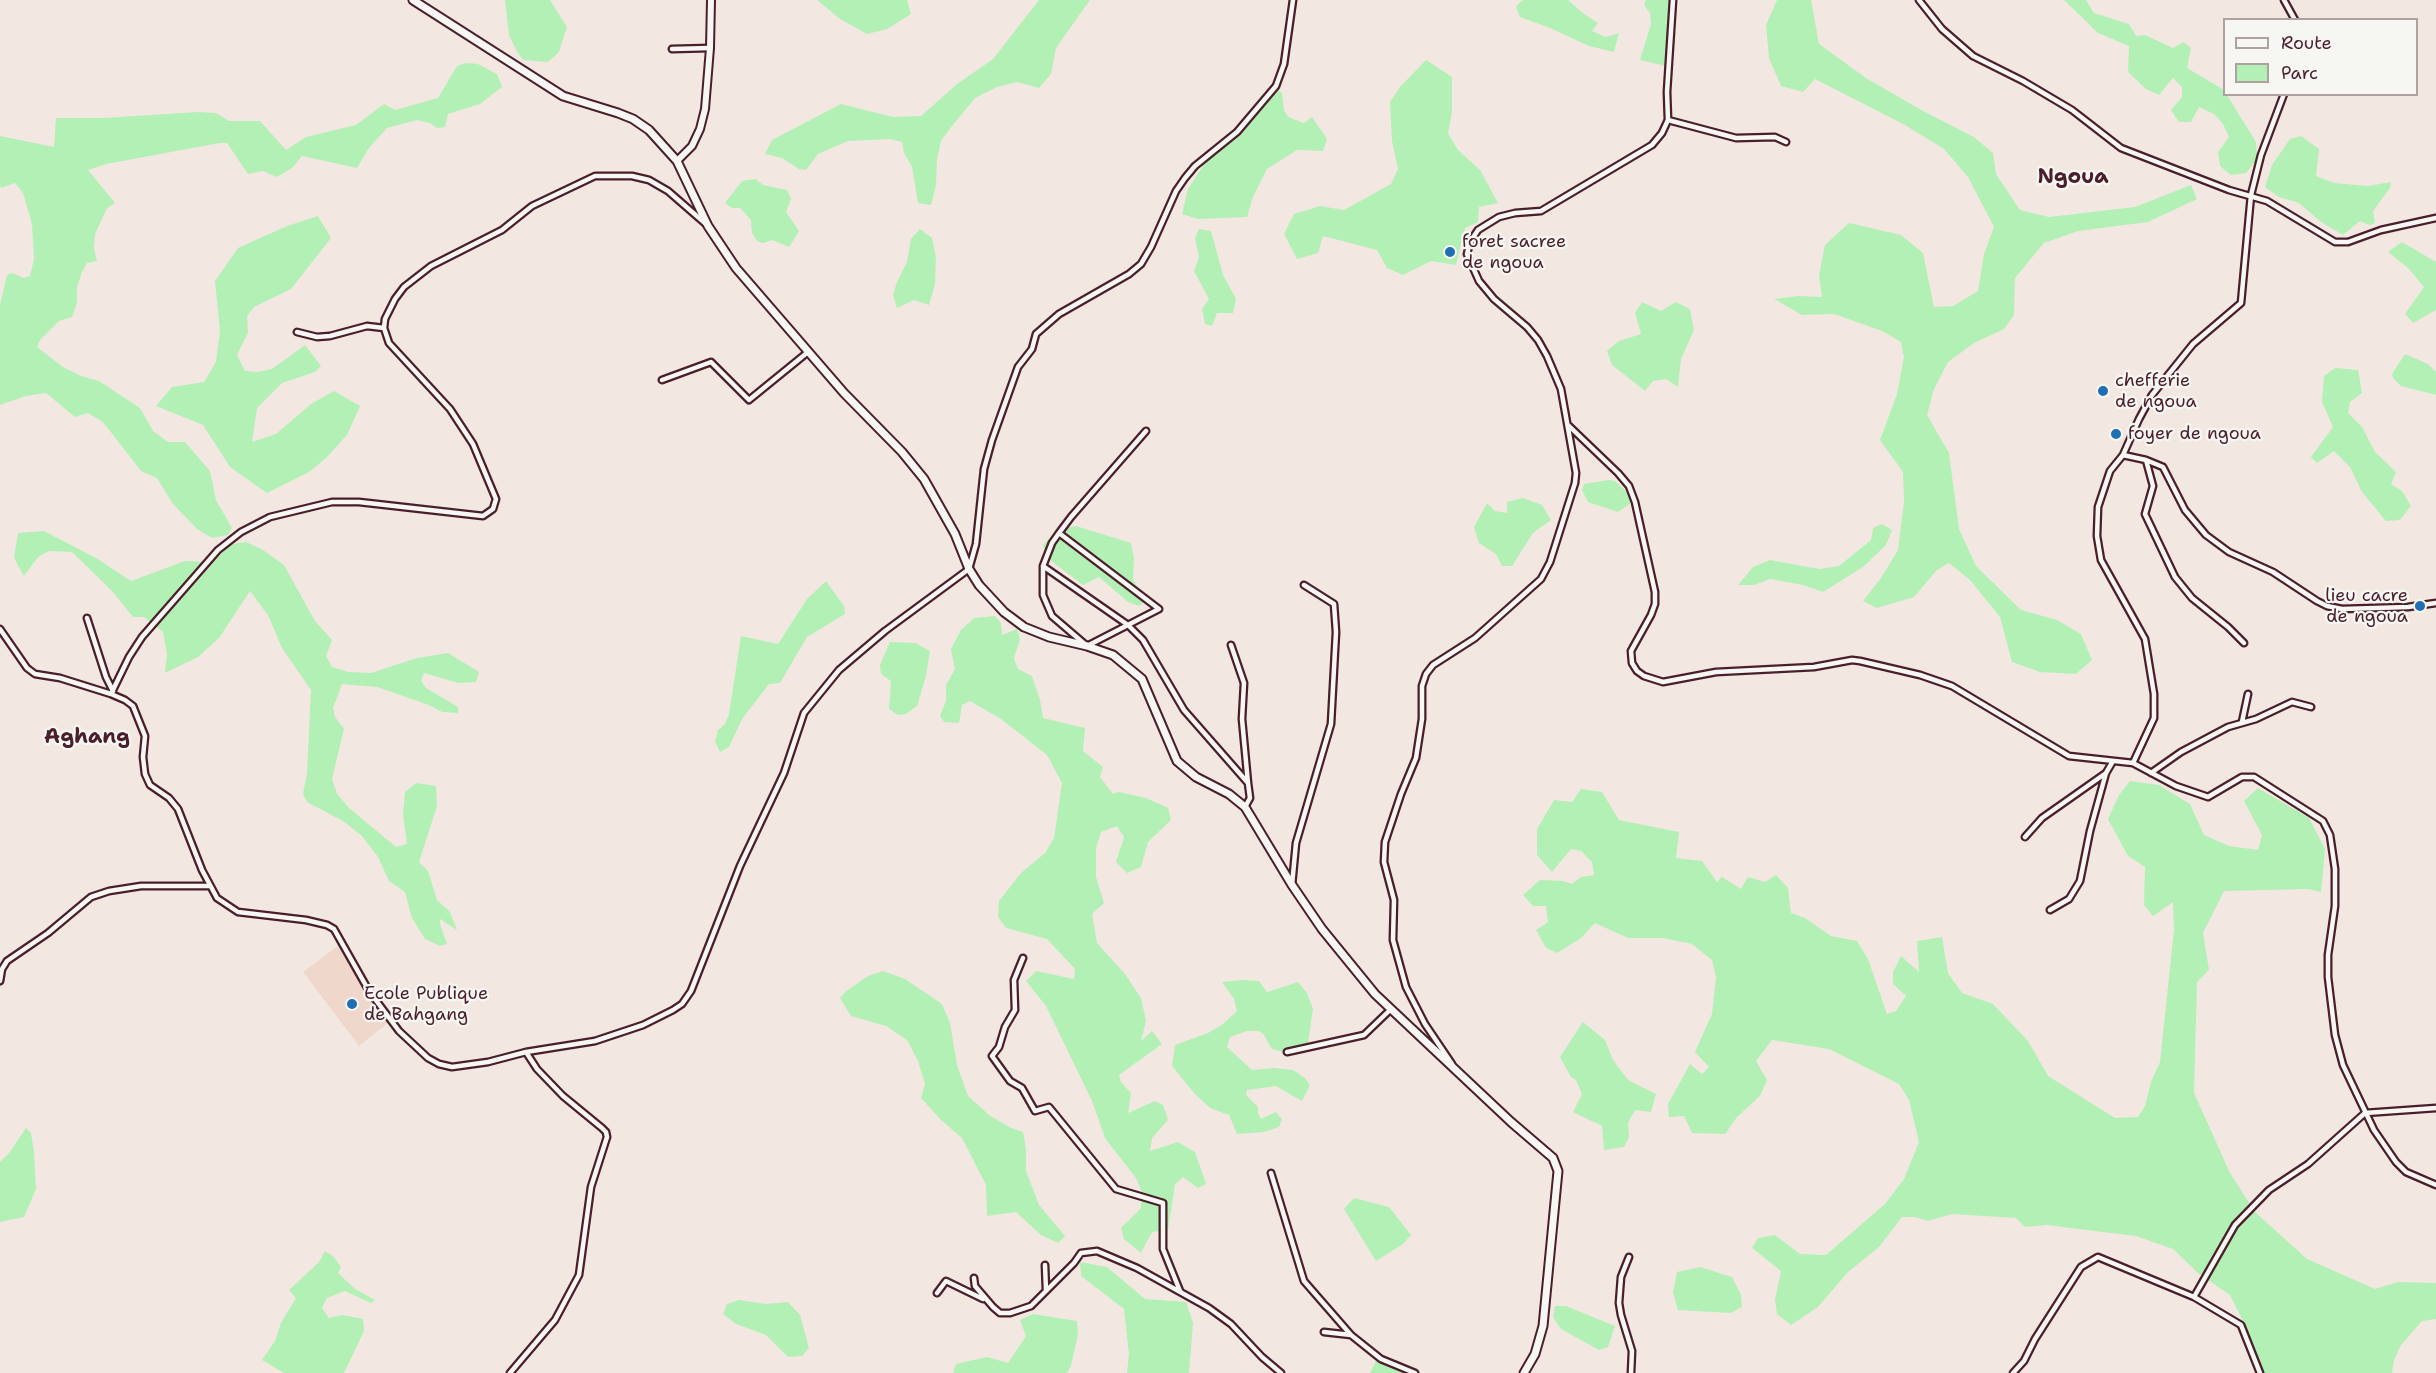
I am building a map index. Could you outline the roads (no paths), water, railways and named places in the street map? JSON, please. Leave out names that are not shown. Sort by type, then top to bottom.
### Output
[{"type":"main road","points":[[412,0],[563,96],[633,119],[649,130],[676,161],[708,226],[743,277],[924,479],[955,534],[969,569],[1004,612],[1024,627],[1049,637],[1113,655],[1142,679],[1172,752],[1187,771],[1229,794],[1245,807],[1292,885],[1340,953],[1390,1010],[1547,1153],[1557,1166],[1553,1236],[1543,1326],[1535,1354],[1524,1373]]},
{"type":"street","points":[[676,161],[692,146],[700,129],[705,109],[711,48],[711,0]]},
{"type":"street","points":[[0,629],[27,668],[35,674],[112,692],[133,706],[145,736],[143,757],[145,774],[150,785],[169,798],[178,808],[209,886],[217,898],[238,912],[306,920],[334,929],[369,991],[399,1031],[428,1058],[452,1067],[488,1062],[526,1052],[595,1041],[673,1011],[682,1004],[691,991],[740,866],[784,773],[804,713],[840,670],[885,631],[969,569],[976,544],[984,469],[992,440],[1018,367],[1032,349],[1036,334],[1059,314],[1129,274],[1141,264],[1176,191],[1185,178],[1195,166],[1237,132],[1276,86],[1284,64],[1293,0]]},
{"type":"street","points":[[1453,1066],[1425,1024],[1403,978],[1394,940],[1394,900],[1384,862],[1385,842],[1416,758],[1422,719],[1422,686],[1426,674],[1433,665],[1475,638],[1534,587],[1550,562],[1575,483],[1575,462],[1568,436],[1569,426],[1561,389],[1547,356],[1527,327],[1494,299],[1479,281],[1467,254],[1470,242],[1478,230],[1499,217],[1541,211],[1652,145],[1662,134],[1668,120],[1667,92],[1673,0]]},
{"type":"street","points":[[1919,0],[1942,29],[1972,56],[2023,81],[2072,110],[2121,148],[2229,190],[2267,201],[2326,237],[2342,243],[2381,230],[2436,218]]},
{"type":"street","points":[[2284,0],[2294,18]]},
{"type":"street","points":[[672,49],[711,48]]},
{"type":"street","points":[[2133,763],[2154,718],[2154,694],[2145,639],[2104,570],[2101,560],[2096,524],[2098,507],[2110,471],[2123,455],[2139,419],[2169,371],[2193,344],[2241,303],[2251,195],[2261,155],[2283,96]]},
{"type":"street","points":[[1668,120],[1736,138],[1775,137],[1786,142]]},
{"type":"street","points":[[112,692],[129,657],[142,638],[218,550],[241,532],[270,517],[332,502],[370,503],[483,516],[493,509],[496,499],[473,444],[450,409],[389,343],[384,328],[385,319],[404,287],[431,266],[502,230],[532,206],[595,176],[632,176],[649,180],[668,191],[708,226]]},
{"type":"street","points":[[297,332],[317,337],[330,336],[367,326],[384,328]]},
{"type":"street","points":[[662,380],[711,362],[749,400],[808,352]]},
{"type":"street","points":[[1569,426],[1629,486],[1635,502],[1655,592],[1655,604],[1651,615],[1631,651],[1632,663],[1644,676],[1663,682],[1716,672],[1814,667],[1852,660],[1860,661],[1920,675],[1952,686],[2069,756],[2133,763],[2176,786],[2208,797],[2242,777],[2254,777],[2317,816],[2327,826],[2333,850],[2336,886],[2328,955],[2330,1002],[2343,1065],[2365,1113],[2396,1162],[2406,1172],[2436,1185]]},
{"type":"street","points":[[1059,533],[1159,609],[1087,646],[1052,615],[1043,595],[1043,566],[1052,543],[1059,533],[1146,431]]},
{"type":"street","points":[[2123,455],[2163,466],[2185,510],[2206,535],[2229,552],[2273,572],[2317,602],[2342,609],[2408,607],[2436,603]]},
{"type":"street","points":[[2146,460],[2153,486],[2145,514],[2175,577],[2192,598],[2244,643]]},
{"type":"street","points":[[1043,566],[1128,624],[1143,640],[1184,710],[1248,783]]},
{"type":"street","points":[[1292,885],[1296,843],[1331,723],[1336,632],[1334,604],[1304,585]]},
{"type":"street","points":[[87,618],[112,692]]},
{"type":"street","points":[[1232,645],[1244,683],[1242,719],[1250,798],[1245,807]]},
{"type":"street","points":[[2242,722],[2248,694]]},
{"type":"street","points":[[2151,773],[2196,744],[2242,722],[2256,719],[2292,702],[2311,707]]},
{"type":"street","points":[[2050,910],[2069,899],[2080,881],[2090,831],[2106,772],[2113,761]]},
{"type":"street","points":[[2025,837],[2042,818],[2106,772]]},
{"type":"street","points":[[0,981],[2,969],[7,961],[48,933],[92,897],[109,891],[141,886],[209,886]]},
{"type":"street","points":[[1023,958],[1014,980],[1015,1010],[1005,1027],[999,1047],[992,1056],[1010,1081],[1022,1088],[1035,1111],[1049,1107],[1116,1189],[1163,1203],[1163,1249],[1180,1291]]},
{"type":"street","points":[[1287,1052],[1364,1035],[1390,1010]]},
{"type":"street","points":[[510,1373],[555,1320],[579,1275],[591,1187],[607,1137],[602,1128],[543,1076],[526,1052]]},
{"type":"street","points":[[2194,1297],[2235,1225],[2269,1190],[2308,1164],[2365,1113],[2436,1108]]},
{"type":"street","points":[[1271,1173],[1304,1281],[1352,1335],[1382,1359],[1415,1373]]},
{"type":"street","points":[[974,1278],[975,1286],[986,1300],[1000,1313],[1005,1314],[1031,1306],[1081,1253],[1096,1251],[1137,1268],[1180,1291],[1226,1320],[1281,1373]]},
{"type":"street","points":[[1629,1257],[1621,1277],[1620,1303],[1621,1315],[1632,1351],[1631,1373]]},
{"type":"street","points":[[2013,1373],[2024,1361],[2035,1339],[2081,1267],[2098,1257],[2194,1297],[2241,1325],[2260,1373]]},
{"type":"street","points":[[1045,1265],[1046,1290]]},
{"type":"street","points":[[938,1293],[946,1281],[986,1300]]},
{"type":"street","points":[[1324,1332],[1352,1335]]},
{"type":"place","name":"foret sacree de ngoua","points":[[1450,252]]},
{"type":"place","name":"chefferie de ngoua","points":[[2103,391]]},
{"type":"place","name":"foyer de ngoua","points":[[2116,434]]},
{"type":"place","name":"lieu cacre de ngoua","points":[[2420,606]]},
{"type":"place","name":"Ecole Publique de Bahgang","points":[[352,1004]]},
{"type":"district","name":"Ngoua","points":[[2073,178]]},
{"type":"district","name":"Aghang","points":[[87,738]]}]
